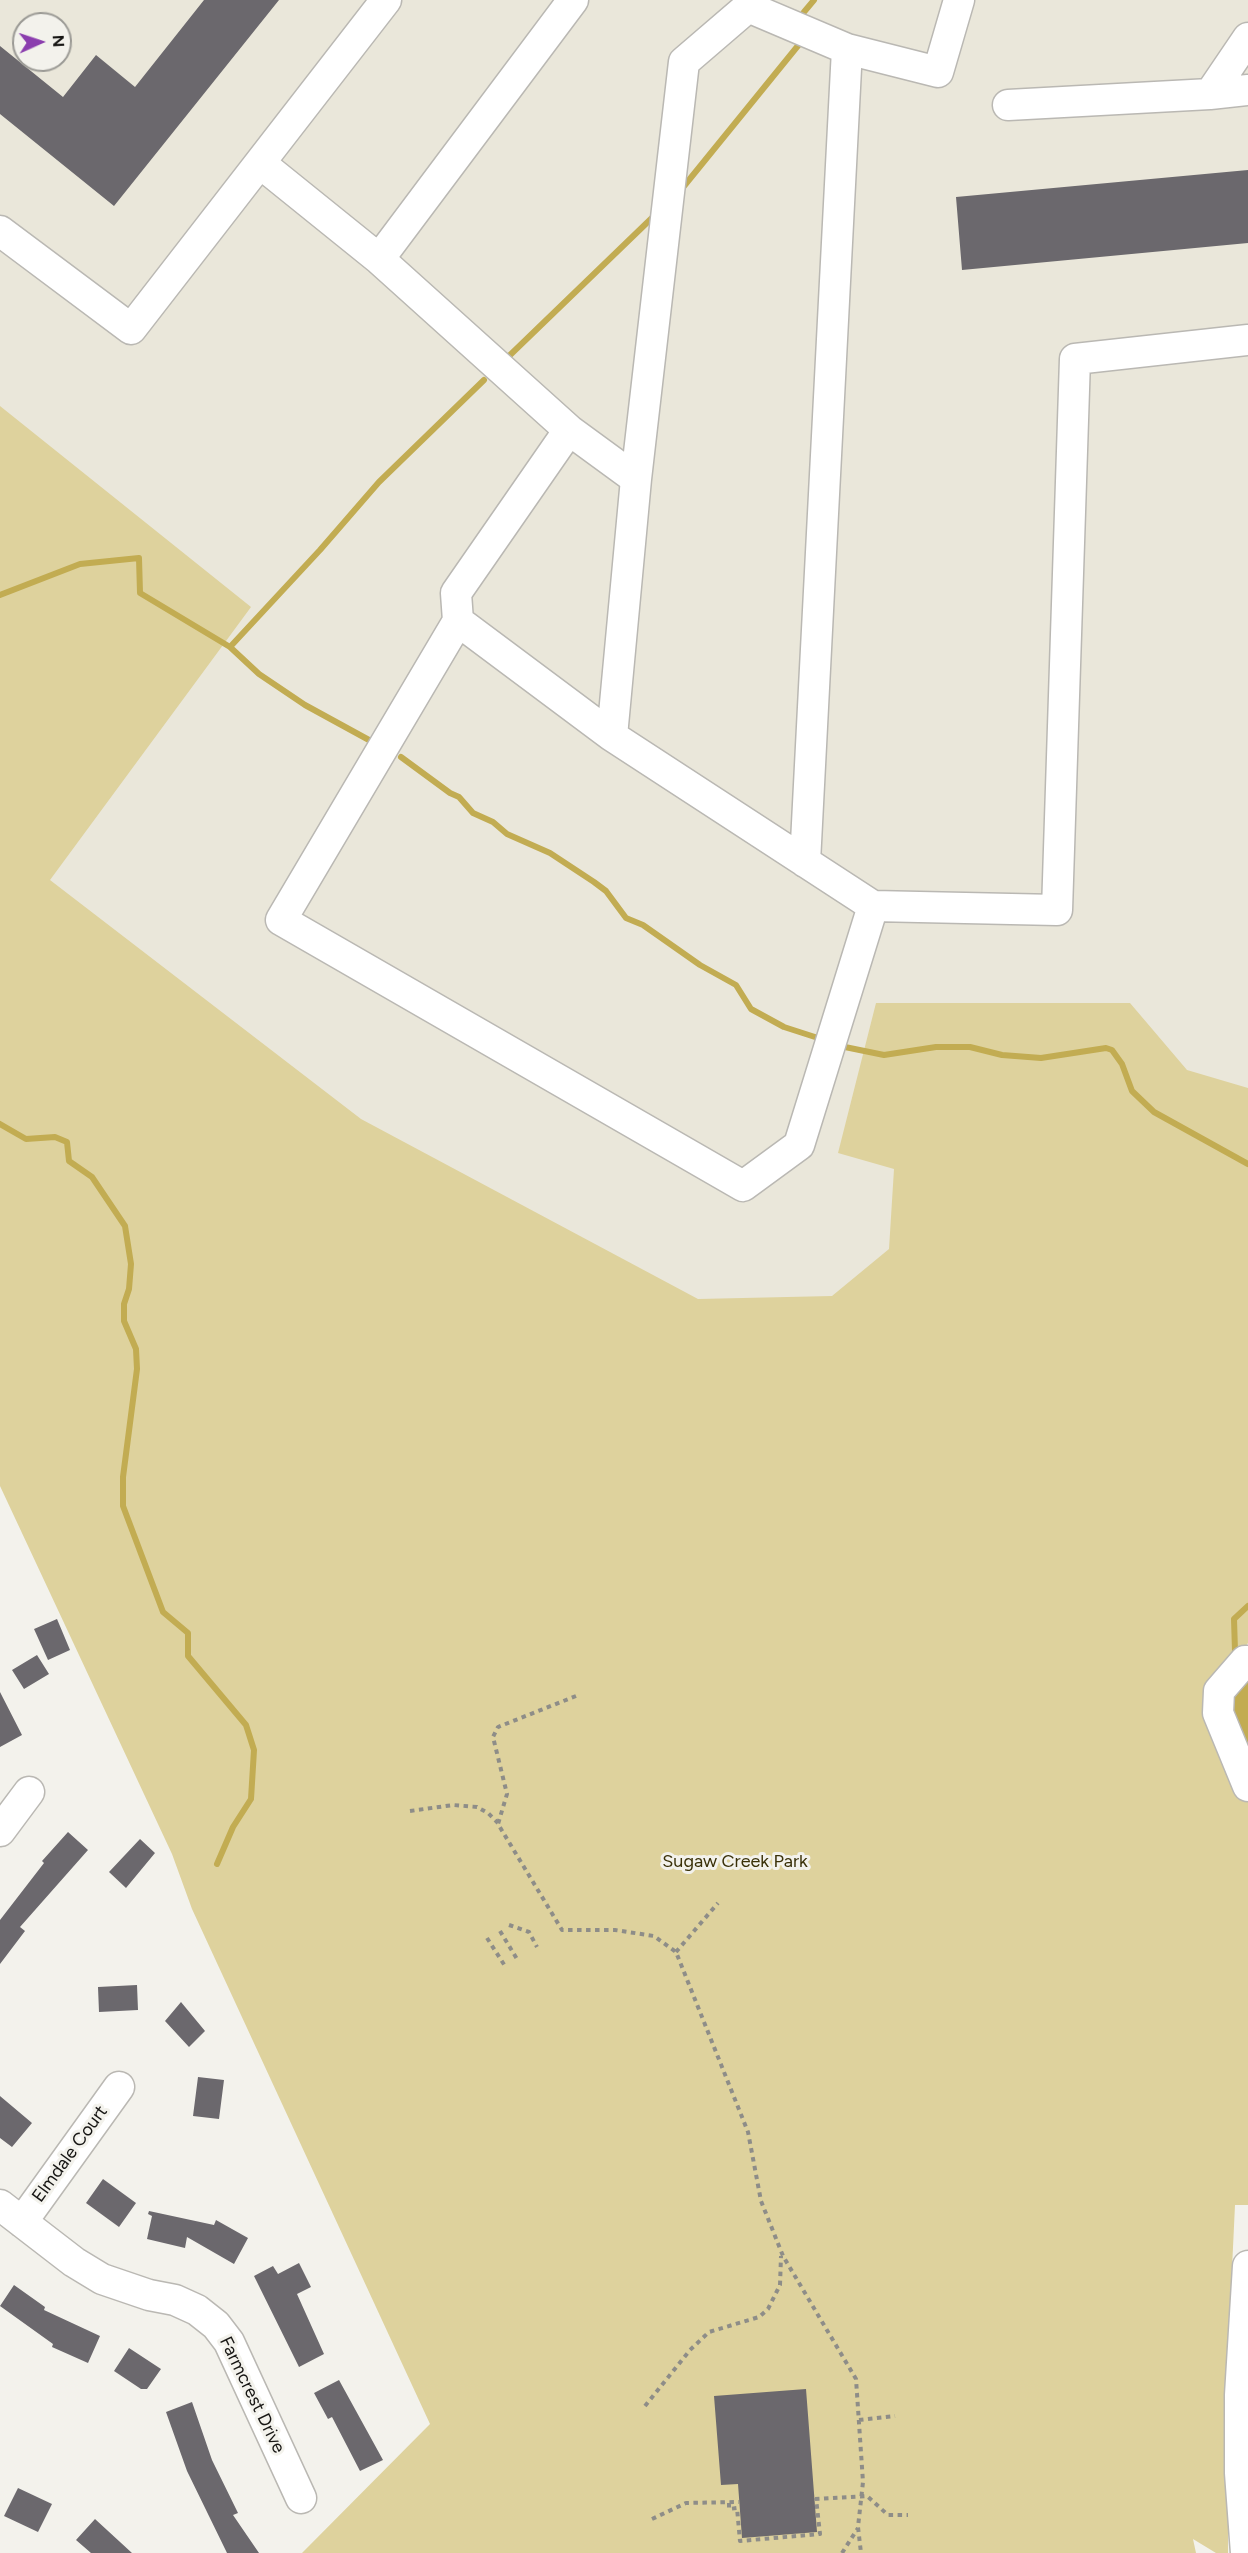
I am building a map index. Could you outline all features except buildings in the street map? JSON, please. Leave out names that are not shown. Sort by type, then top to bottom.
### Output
[{"type":"street","points":[[0,231],[131,329],[386,0]]},
{"type":"street","points":[[378,259],[573,0]]},
{"type":"street","points":[[612,736],[636,479],[684,62],[748,7],[847,50],[938,72],[959,0]]},
{"type":"street","points":[[1210,93],[1246,40]]},
{"type":"street","points":[[805,862],[847,50]]},
{"type":"street","points":[[1008,105],[1248,90]]},
{"type":"street","points":[[260,163],[378,259],[569,430],[636,479]]},
{"type":"street","points":[[458,621],[612,736],[873,906],[1057,910],[1075,359],[1248,340]]},
{"type":"street","points":[[569,430],[456,593],[458,621],[281,920],[743,1186],[799,1145],[873,906]]},
{"type":"street","points":[[1248,1661],[1245,1661],[1219,1691],[1218,1713],[1248,1786]]},
{"type":"street","points":[[0,1831],[29,1792]]},
{"type":"street","name":"Elmdale Court","points":[[11,2214],[119,2087]]},
{"type":"street","name":"Farmcrest Drive","points":[[11,2214],[74,2262],[102,2279],[128,2289],[175,2300],[197,2310],[216,2325],[229,2342],[302,2498]]},
{"type":"street","points":[[1246,2553],[1240,2473],[1240,2395],[1248,2266]]},
{"type":"path","points":[[498,1824],[507,1794],[493,1737],[498,1727],[576,1696]]},
{"type":"path","points":[[410,1811],[453,1806],[477,1807],[488,1813],[498,1824],[562,1930],[615,1930],[654,1936],[676,1952],[748,2132],[761,2201],[789,2270],[856,2379],[862,2496],[858,2527],[861,2553]]},
{"type":"path","points":[[676,1952],[718,1903]]},
{"type":"path","points":[[509,1925],[529,1932],[537,1947]]},
{"type":"path","points":[[500,1931],[518,1959]]},
{"type":"path","points":[[488,1938],[505,1966]]},
{"type":"path","points":[[645,2406],[690,2350],[709,2332],[759,2317],[768,2309],[780,2285],[781,2250]]},
{"type":"path","points":[[859,2420],[895,2416]]},
{"type":"path","points":[[729,2502],[729,2509],[737,2508],[740,2541],[820,2534],[815,2499],[862,2496],[872,2499],[888,2516],[908,2515]]},
{"type":"path","points":[[652,2519],[686,2503],[739,2502]]},
{"type":"path","points":[[842,2553],[858,2527]]},
{"type":"shaded area","points":[[0,0],[1248,0],[1248,1106],[792,1353],[0,982]]},
{"type":"shaded area","points":[[1248,1674],[1248,1773],[1221,1702]]},
{"type":"green space","name":"Sugaw Creek Park","points":[[0,406],[251,607],[50,880],[361,1119],[698,1299],[832,1296],[889,1249],[894,1169],[838,1153],[876,1003],[1130,1003],[1187,1070],[1248,1088],[1248,1643],[1243,1650],[1248,1672],[1248,2205],[1235,2205],[1228,2353],[1228,2553],[1216,2553],[1193,2539],[1196,2553],[302,2553],[430,2424],[192,1909],[172,1854],[0,1486]]},
{"type":"waterway","points":[[804,12],[814,0]]},
{"type":"waterway","points":[[680,191],[801,42]]},
{"type":"waterway","points":[[508,357],[655,215]]},
{"type":"waterway","points":[[230,647],[379,482],[484,380]]},
{"type":"waterway","points":[[0,595],[80,564],[139,558],[140,593],[230,647],[259,674],[305,705],[369,740]]},
{"type":"waterway","points":[[401,757],[450,793],[459,797],[473,813],[493,822],[507,834],[550,853],[594,882],[606,891],[626,918],[643,925],[700,965],[736,985],[751,1009],[784,1027],[815,1037]]},
{"type":"waterway","points":[[840,1046],[884,1055],[936,1047],[970,1047],[1002,1055],[1041,1058],[1106,1048],[1112,1050],[1122,1064],[1132,1091],[1154,1112],[1248,1164]]},
{"type":"waterway","points":[[0,1124],[26,1139],[55,1137],[67,1142],[69,1161],[92,1177],[125,1226],[131,1264],[129,1289],[124,1304],[124,1321],[136,1349],[137,1369],[123,1477],[123,1506],[163,1612],[188,1633],[188,1656],[246,1725],[254,1750],[251,1799],[233,1827],[217,1864]]},
{"type":"waterway","points":[[1235,1651],[1234,1619],[1248,1606]]}]
